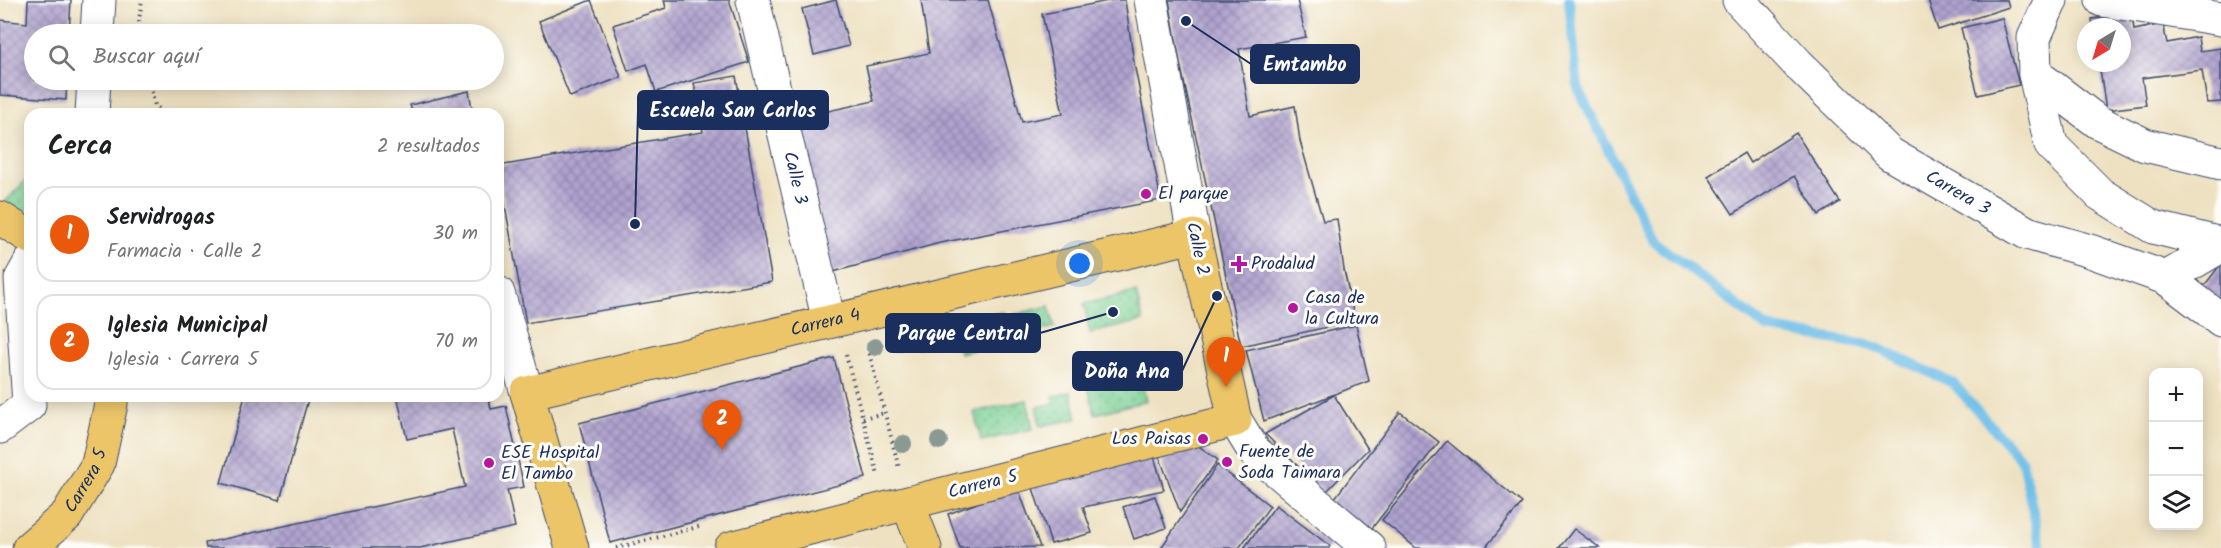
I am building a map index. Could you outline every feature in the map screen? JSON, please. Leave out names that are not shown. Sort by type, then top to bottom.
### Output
[{"type":"main road","points":[[0,218],[24,233]]},
{"type":"main road","name":"Carrera 4","points":[[527,393],[844,327],[1194,236]]},
{"type":"main road","name":"Calle 2","points":[[1194,236],[1235,420]]},
{"type":"main road","points":[[527,393],[572,548]]},
{"type":"main road","name":"Carrera 5","points":[[29,548],[67,515],[98,464],[111,402]]},
{"type":"main road","name":"Carrera 5","points":[[731,548],[1235,420]]},
{"type":"main road","points":[[908,504],[925,548]]},
{"type":"street","points":[[97,24],[99,0]]},
{"type":"street","name":"Calle 3","points":[[753,0],[844,327]]},
{"type":"street","name":"Calle 2","points":[[1151,0],[1194,236]]},
{"type":"street","name":"Carrera 3","points":[[1739,0],[1798,64],[1890,154],[2027,233],[2090,251],[2166,278],[2221,320]]},
{"type":"street","points":[[2051,0],[2034,38],[2036,74],[2051,145],[2100,194],[2153,227],[2221,245]]},
{"type":"street","points":[[2102,0],[2221,19]]},
{"type":"street","points":[[2036,74],[2097,122],[2135,141],[2221,162]]},
{"type":"street","points":[[92,108],[93,90]]},
{"type":"street","points":[[2166,278],[2221,245]]},
{"type":"street","points":[[17,274],[24,350]]},
{"type":"street","points":[[504,314],[527,393]]},
{"type":"street","points":[[0,428],[29,405],[29,402]]},
{"type":"street","name":"Calle 2","points":[[1235,420],[1254,451],[1369,548]]},
{"type":"path","points":[[140,24],[142,0]]},
{"type":"path","points":[[151,90],[155,106],[158,108]]},
{"type":"path","points":[[844,327],[885,412],[908,504]]},
{"type":"path","points":[[844,327],[879,480]]},
{"type":"path","points":[[863,418],[885,412]]},
{"type":"path","points":[[616,548],[708,524]]},
{"type":"green space","points":[[24,182],[24,233],[0,207]]},
{"type":"green space","points":[[1136,292],[1143,321],[1090,333],[1084,304]]},
{"type":"green space","points":[[1049,306],[1055,327],[1019,336],[1013,315]]},
{"type":"green space","points":[[1004,312],[1011,341],[959,353],[952,324]]},
{"type":"green space","points":[[1140,373],[1146,401],[1095,414],[1087,383],[1108,378],[1111,388],[1128,384],[1126,376]]},
{"type":"green space","points":[[1071,392],[1077,419],[1040,426],[1037,407],[1055,403],[1053,396]]},
{"type":"green space","points":[[1027,400],[1033,429],[981,441],[974,412]]},
{"type":"building","points":[[28,0],[71,0],[70,24],[24,24],[24,90],[66,90],[66,100],[0,95],[0,20],[27,23]]},
{"type":"building","points":[[591,0],[621,77],[570,97],[539,21]]},
{"type":"building","points":[[664,0],[729,0],[749,62],[656,92],[647,64],[628,71],[613,25],[666,8]]},
{"type":"building","points":[[836,0],[849,46],[814,55],[802,9]]},
{"type":"building","points":[[921,0],[988,0],[1022,122],[1063,114],[1042,14],[1113,0],[1125,0],[1134,63],[1161,200],[940,243],[833,272],[796,118],[874,101],[866,66],[929,53]]},
{"type":"building","points":[[1169,0],[1297,0],[1306,37],[1239,49],[1250,116],[1295,106],[1300,141],[1323,221],[1337,219],[1344,270],[1355,321],[1241,346],[1180,63]]},
{"type":"building","points":[[1928,0],[2007,0],[2009,7],[1938,30]]},
{"type":"building","points":[[2132,13],[2134,30],[2163,24],[2167,43],[2198,37],[2200,51],[2221,48],[2221,102],[2207,103],[2202,70],[2142,78],[2146,105],[2106,110],[2100,72],[2131,72],[2131,18],[2099,18]]},
{"type":"building","points":[[2002,18],[2019,85],[1978,95],[1961,28]]},
{"type":"building","points":[[736,76],[772,282],[526,323],[504,200],[504,165],[703,132],[694,83]]},
{"type":"building","points":[[469,91],[472,108],[411,108],[410,105]]},
{"type":"building","points":[[1796,133],[1840,202],[1819,215],[1794,176],[1733,214],[1708,176],[1744,153],[1750,163]]},
{"type":"building","points":[[2221,264],[2221,307],[2200,291]]},
{"type":"building","points":[[1356,325],[1369,381],[1264,421],[1246,350]]},
{"type":"building","points":[[834,358],[866,478],[610,543],[579,423]]},
{"type":"building","points":[[1334,395],[1368,449],[1325,493],[1265,434]]},
{"type":"building","points":[[243,402],[307,402],[280,500],[221,483]]},
{"type":"building","name":"ESE Hospital El Tambo","points":[[398,402],[489,402],[491,409],[506,406],[524,487],[507,490],[515,527],[420,548],[206,548],[205,543],[465,487],[452,429],[407,439]]},
{"type":"building","points":[[1400,412],[1439,442],[1366,536],[1328,507]]},
{"type":"building","points":[[1447,441],[1522,503],[1485,548],[1416,548],[1382,520]]},
{"type":"building","points":[[1193,442],[1218,460],[1180,512],[1158,453]]},
{"type":"building","points":[[1153,453],[1164,490],[1083,507],[1092,533],[1051,544],[1032,485]]},
{"type":"building","points":[[1217,465],[1270,506],[1239,548],[1161,548]]},
{"type":"building","points":[[1018,488],[1040,547],[960,548],[948,514]]},
{"type":"building","points":[[1155,496],[1166,528],[1134,539],[1123,507]]},
{"type":"building","points":[[1276,505],[1330,546],[1329,548],[1244,548]]},
{"type":"building","points":[[1574,529],[1600,548],[1559,548]]},
{"type":"waterway","points":[[1569,0],[1578,88],[1653,241],[1767,328],[1873,346],[1953,383],[2022,461],[2041,548]]},
{"type":"place","name":"Emtambo","points":[[1186,21]]},
{"type":"place","name":"El parque","points":[[1146,194]]},
{"type":"place","name":"Escuela San Carlos","points":[[635,224]]},
{"type":"place","name":"Prodalud","points":[[1239,264]]},
{"type":"place","name":"Doña Ana","points":[[1217,296]]},
{"type":"place","name":"Casa de la Cultura","points":[[1293,308]]},
{"type":"place","name":"Parque Central","points":[[1113,312]]},
{"type":"place","name":"Servidrogas","points":[[1226,387]]},
{"type":"place","name":"Los Paisas","points":[[1203,439]]},
{"type":"place","name":"Iglesia Municipal","points":[[722,450]]},
{"type":"place","name":"Fuente de Soda Taimara","points":[[1227,462]]},
{"type":"place","name":"ESE Hospital El Tambo","points":[[489,463]]}]
